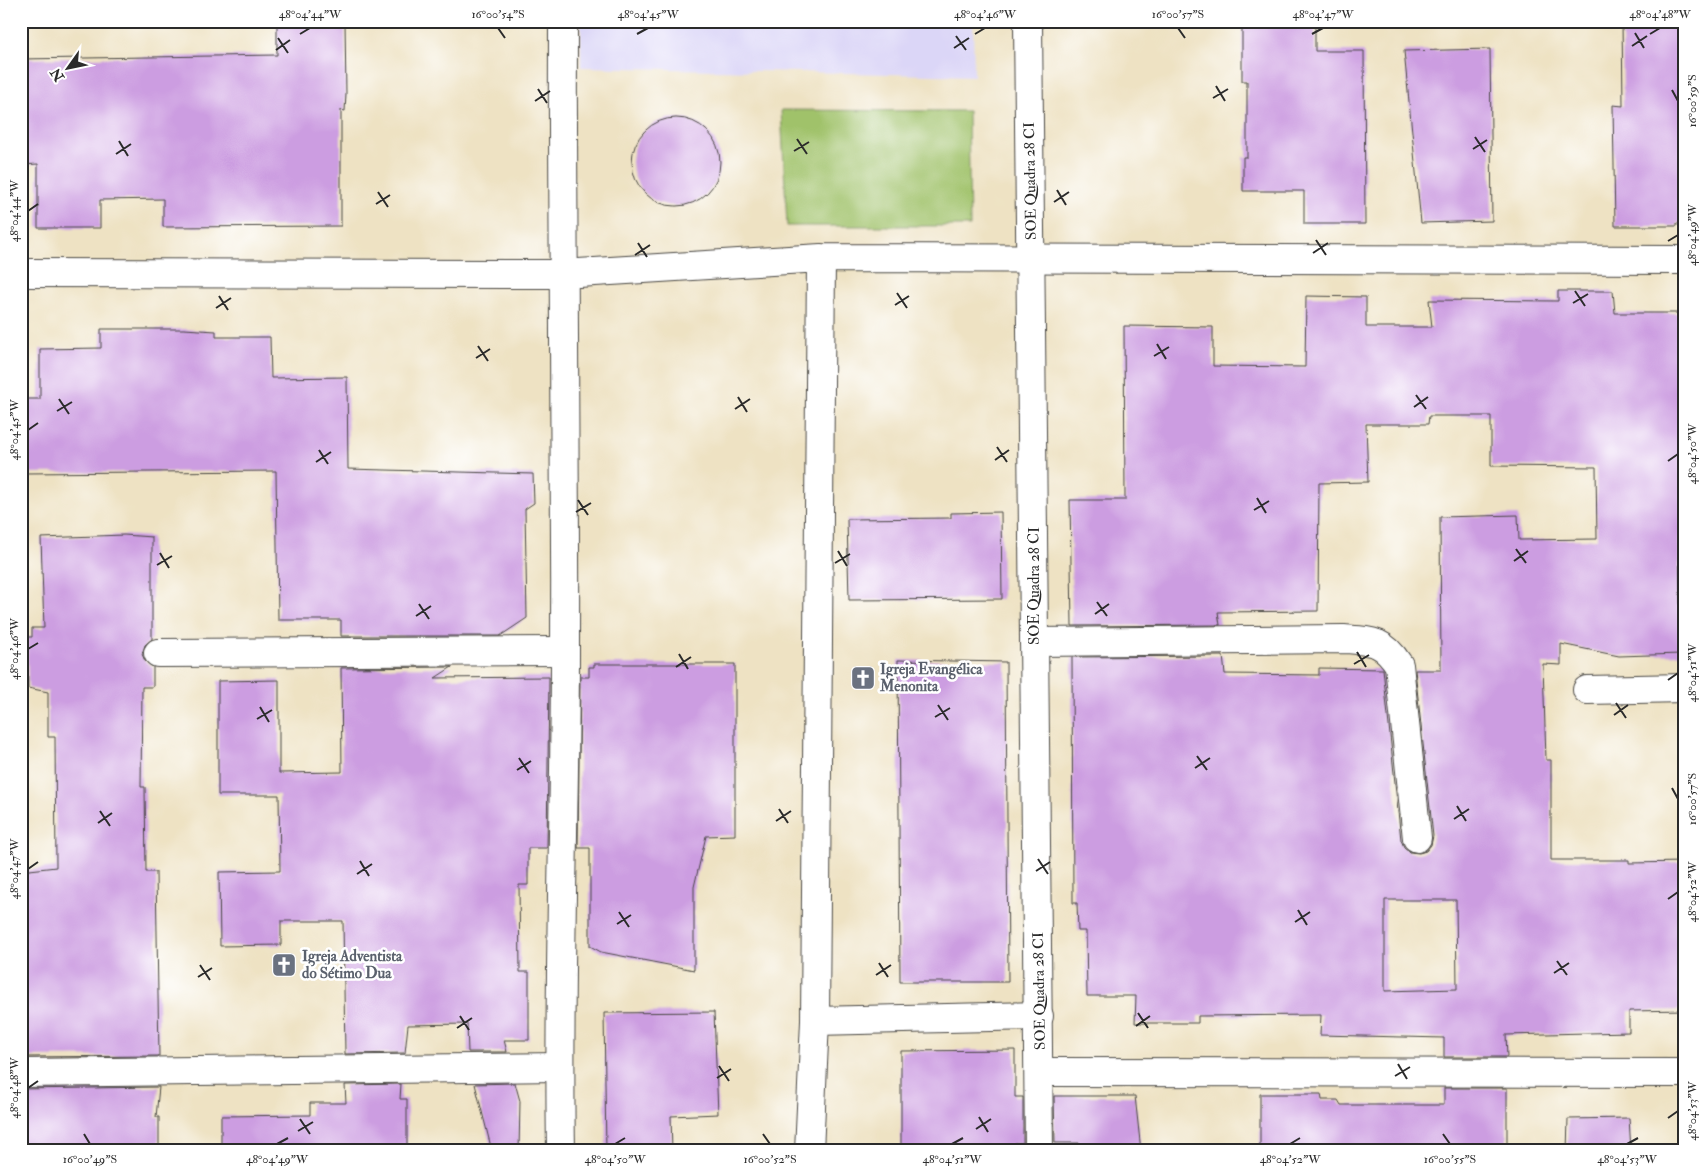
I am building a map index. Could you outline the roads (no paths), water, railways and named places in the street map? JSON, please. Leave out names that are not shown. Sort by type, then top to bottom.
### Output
[{"type":"street","points":[[561,1151],[560,1067],[565,651],[562,274],[563,21]]},
{"type":"street","name":"SOE Quadra 28 CI","points":[[1028,21],[1040,1072],[1039,1151]]},
{"type":"street","points":[[809,1151],[815,1020],[821,258]]},
{"type":"street","points":[[21,272],[562,274],[821,258],[1685,260]]},
{"type":"street","points":[[1034,642],[1344,639],[1374,641],[1390,650],[1400,665],[1417,838]]},
{"type":"street","points":[[158,653],[565,651]]},
{"type":"street","points":[[1587,690],[1685,688]]},
{"type":"street","points":[[815,1020],[1039,1016]]},
{"type":"street","points":[[21,1073],[560,1067]]},
{"type":"street","points":[[1040,1072],[1685,1074]]},
{"type":"place","name":"Igreja Evangélica Menonita","points":[[863,678]]},
{"type":"place","name":"Igreja Adventista do Sétimo Dua","points":[[284,965]]}]
